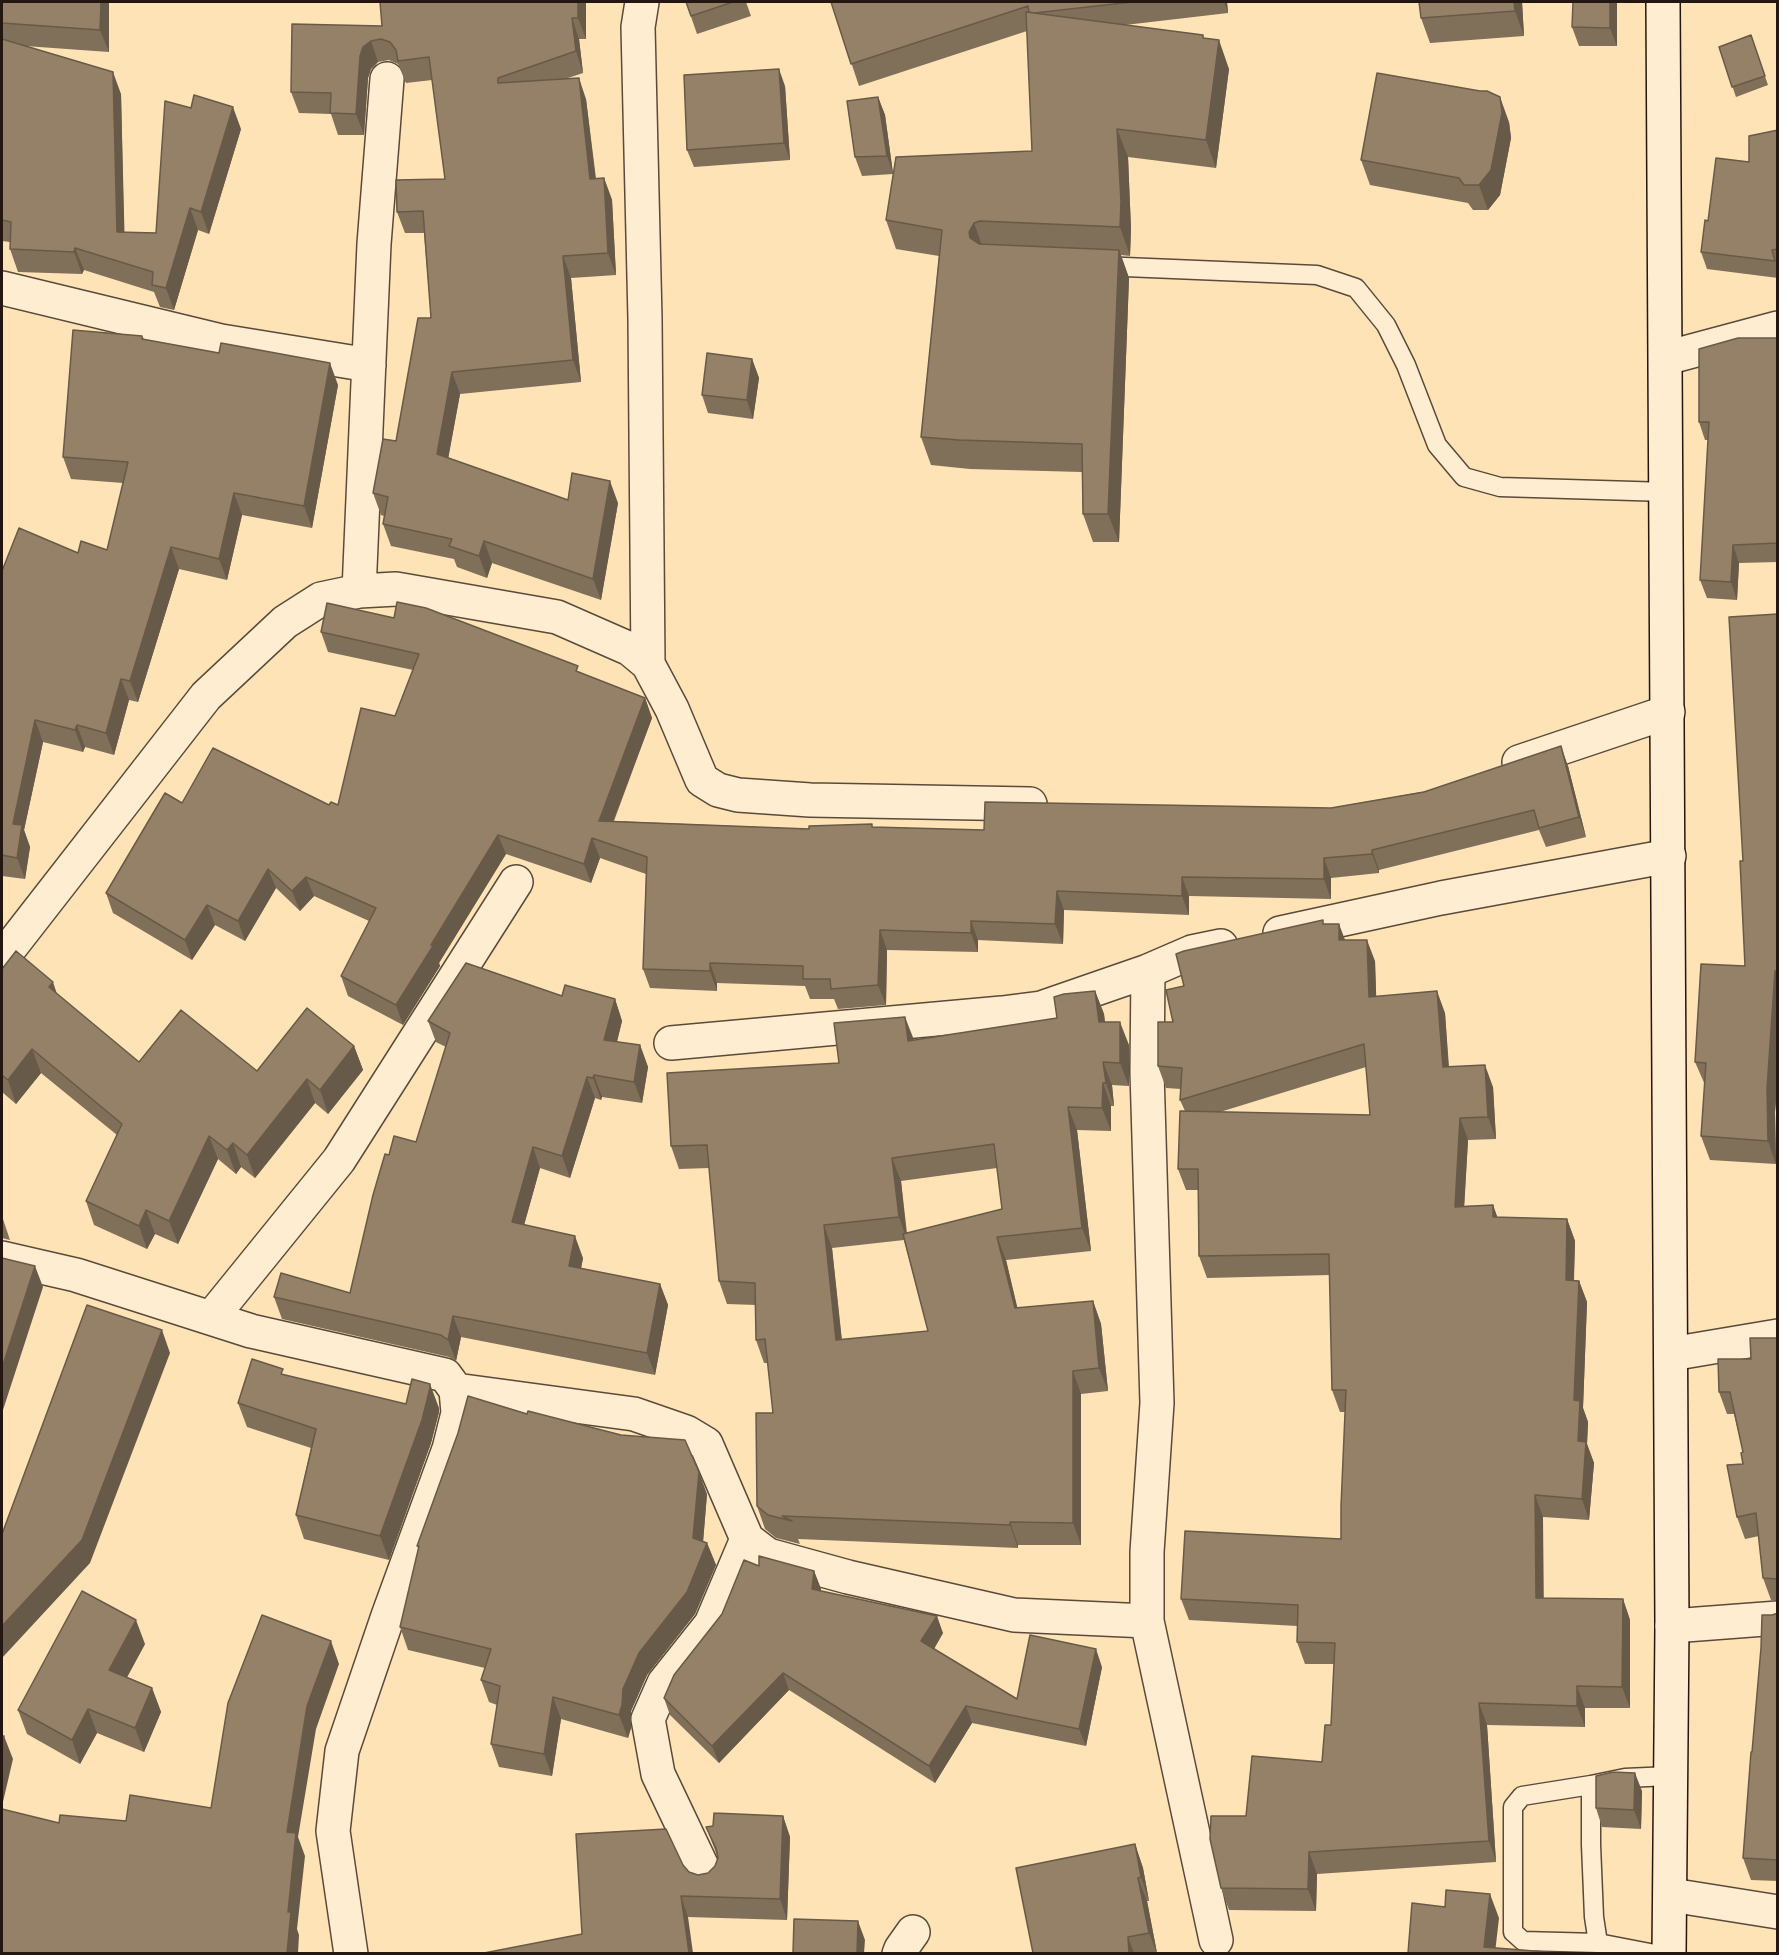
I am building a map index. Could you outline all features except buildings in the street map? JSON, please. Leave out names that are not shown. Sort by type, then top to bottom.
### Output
[{"type":"street","points":[[642,2],[638,27],[645,319],[648,664]]},
{"type":"street","points":[[1663,2],[1672,1626],[1670,1953]]},
{"type":"street","points":[[359,591],[374,244],[387,79]]},
{"type":"street","points":[[2,288],[221,341],[369,365]]},
{"type":"street","points":[[1666,358],[1778,328]]},
{"type":"street","points":[[2,958],[206,696],[285,622],[321,599],[359,591],[396,589],[557,617],[630,650],[648,664],[672,709],[702,780],[718,790],[738,795],[810,800],[1060,805]]},
{"type":"street","points":[[1492,771],[1668,712]]},
{"type":"street","points":[[671,1043],[1041,1008],[1148,971],[1192,952],[1441,898],[1669,856]]},
{"type":"street","points":[[211,1318],[339,1160],[516,882]]},
{"type":"street","points":[[1148,971],[1147,1072],[1157,1403],[1147,1552],[1147,1621],[1216,1940]]},
{"type":"street","points":[[2,1258],[76,1275],[250,1331],[445,1375],[456,1390],[458,1413],[449,1449],[342,1751],[333,1831],[351,1953]]},
{"type":"street","points":[[1671,1354],[1778,1336]]},
{"type":"street","points":[[456,1390],[633,1414],[686,1432],[706,1444],[747,1539],[768,1555],[848,1577],[1014,1615],[1147,1621]]},
{"type":"street","points":[[707,1877],[658,1774],[648,1719],[664,1683],[711,1624],[747,1539]]},
{"type":"street","points":[[1672,1626],[1778,1618]]},
{"type":"street","points":[[1671,1894],[1778,1912]]},
{"type":"lane","points":[[1085,265],[1317,275],[1356,288],[1386,325],[1401,355],[1437,445],[1464,477],[1500,487],[1667,492]]},
{"type":"lane","points":[[1655,1953],[1598,1943],[1523,1941],[1513,1932],[1513,1807],[1522,1796],[1625,1778],[1670,1776]]},
{"type":"lane","points":[[1591,1785],[1594,1917],[1598,1943]]}]
